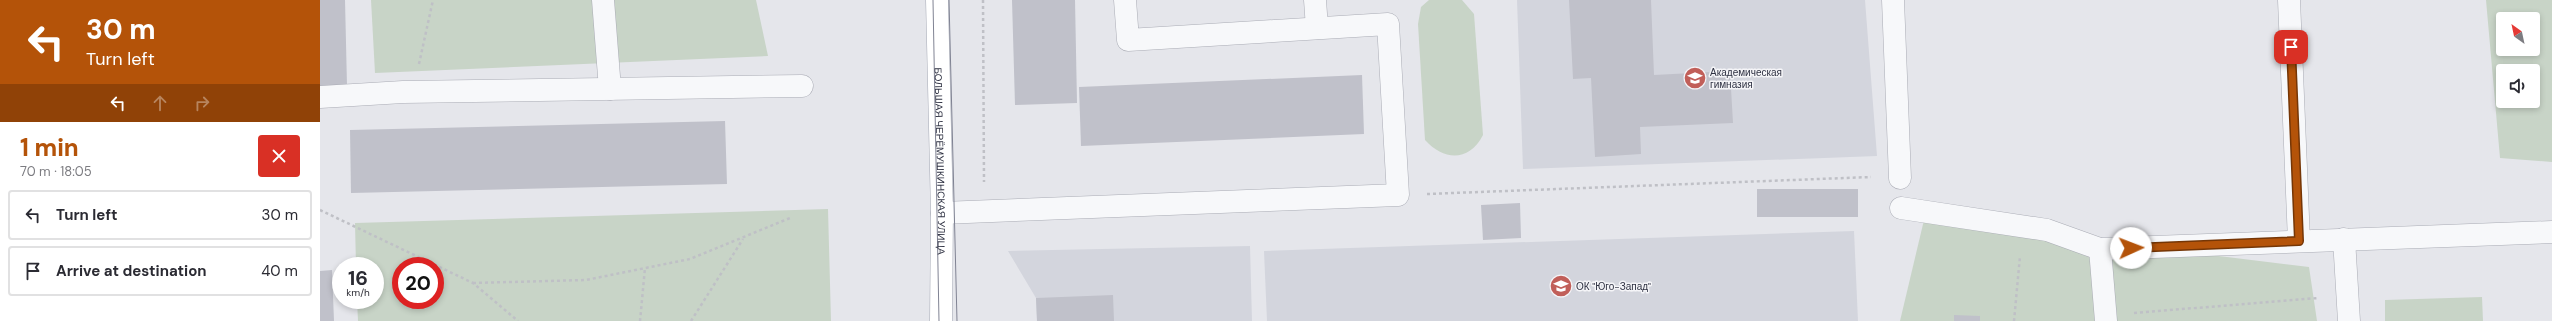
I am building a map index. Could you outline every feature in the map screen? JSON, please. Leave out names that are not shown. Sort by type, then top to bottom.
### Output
[{"type":"main road","name":"БОЛЬШАЯ ЧЕРЁМУШКИНСКАЯ УЛИЦА","points":[[937,0],[942,213],[941,321]]},
{"type":"lane","points":[[603,0],[610,89]]},
{"type":"lane","points":[[942,213],[1398,195],[1388,24],[1128,40],[1126,0]]},
{"type":"lane","points":[[1315,0],[1317,28]]},
{"type":"lane","points":[[1893,0],[1900,178]]},
{"type":"lane","points":[[2289,0],[2299,241]]},
{"type":"lane","points":[[320,97],[403,92],[802,86]]},
{"type":"lane","points":[[1901,208],[2047,230],[2100,249],[2552,232]]},
{"type":"lane","points":[[2344,239],[2349,321]]},
{"type":"lane","points":[[2100,249],[2106,318]]},
{"type":"path","points":[[983,0],[985,211]]},
{"type":"path","points":[[1398,195],[1876,177]]},
{"type":"path","points":[[320,210],[473,283],[518,321]]},
{"type":"path","points":[[473,283],[586,280],[690,259],[790,218]]},
{"type":"path","points":[[2014,321],[2022,242],[2047,230]]},
{"type":"path","points":[[691,321],[744,238]]},
{"type":"path","points":[[640,321],[646,268]]},
{"type":"path","points":[[2106,318],[2348,296]]},
{"type":"shaded area","name":"Академическая гимназия","points":[[1517,0],[1865,0],[1877,156],[1523,169]]},
{"type":"shaded area","name":"ОК \"Юго-Запад\"","points":[[1854,231],[1858,321],[1267,321],[1264,251]]},
{"type":"shaded area","points":[[1250,246],[1252,321],[1037,321],[1036,298],[1008,251]]},
{"type":"green space","points":[[371,0],[756,0],[768,56],[375,73]]},
{"type":"green space","points":[[1429,0],[1462,0],[1474,14],[1483,135],[1471,150],[1456,156],[1440,152],[1425,140],[1418,24],[1421,7]]},
{"type":"green space","points":[[2486,0],[2552,0],[2552,162],[2500,158]]},
{"type":"green space","points":[[828,209],[831,321],[358,321],[357,309],[384,309],[384,257],[356,257],[355,223]]},
{"type":"green space","points":[[1924,220],[2309,267],[2317,321],[1900,321]]},
{"type":"green space","points":[[2482,297],[2483,321],[2385,321],[2385,300]]},
{"type":"building","points":[[320,0],[345,0],[347,86],[320,86]]},
{"type":"building","points":[[1012,0],[1075,0],[1077,103],[1015,105]]},
{"type":"building","points":[[1569,0],[1651,0],[1654,75],[1730,71],[1733,123],[1640,127],[1641,154],[1595,157],[1591,78],[1573,79]]},
{"type":"building","points":[[1362,75],[1364,134],[1081,146],[1079,87]]},
{"type":"building","points":[[725,121],[727,184],[351,193],[350,130]]},
{"type":"building","points":[[1757,189],[1858,189],[1858,217],[1757,217]]},
{"type":"building","points":[[1520,203],[1521,238],[1483,240],[1481,205]]},
{"type":"building","points":[[332,270],[332,309],[334,309],[334,321],[320,321],[320,271]]},
{"type":"building","points":[[1113,295],[1114,321],[1037,321],[1036,298]]},
{"type":"building","points":[[1954,315],[1980,316],[1980,321],[1954,321]]},
{"type":"tram line","points":[[933,0],[939,321]]},
{"type":"tram line","points":[[949,0],[957,321]]},
{"type":"place","name":"Академическая гимназия","points":[[1695,78]]},
{"type":"place","name":"ОК \"Юго-Запад\"","points":[[1561,286]]},
{"type":"route","points":[[2131,248],[2299,241],[2291,47]]}]
